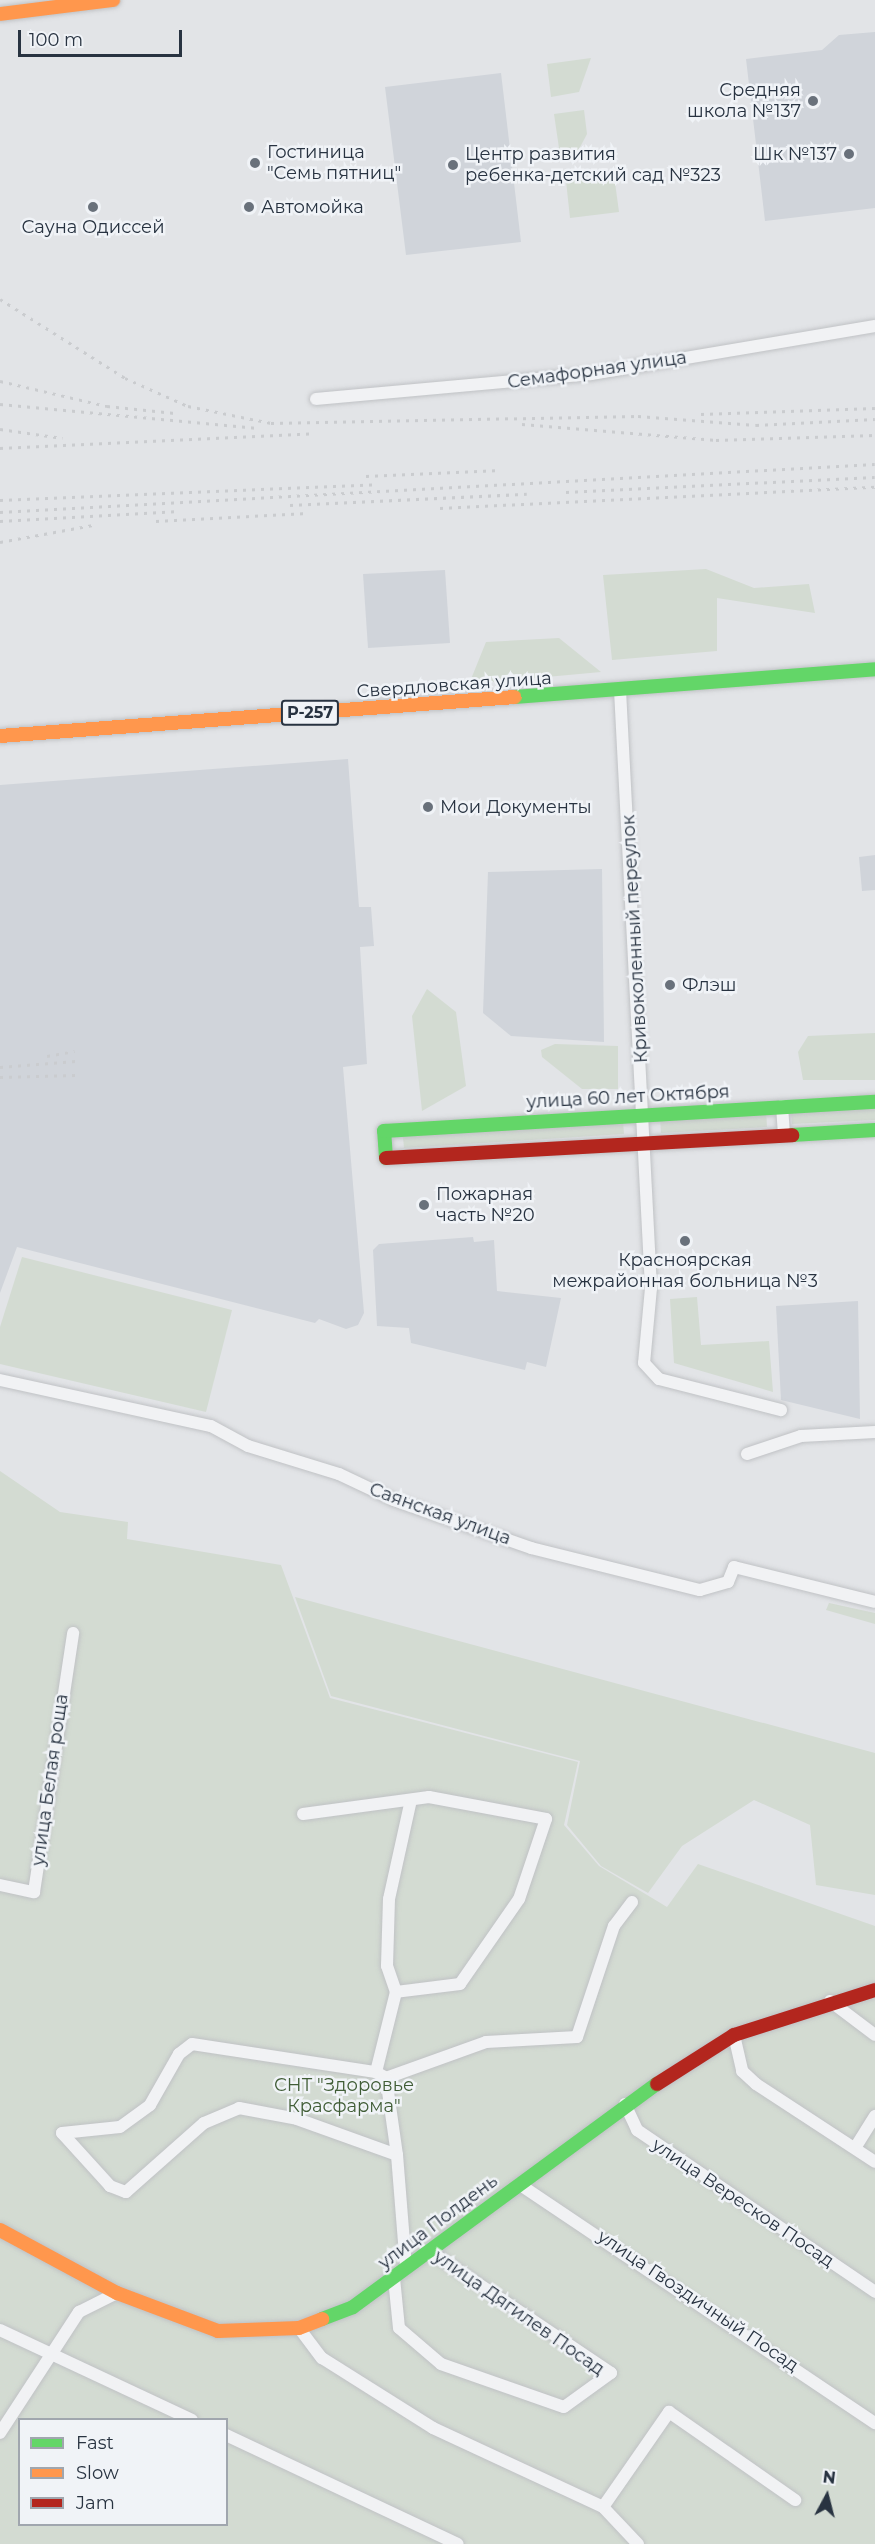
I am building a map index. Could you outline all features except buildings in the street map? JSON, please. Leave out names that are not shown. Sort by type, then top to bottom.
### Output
[{"type":"main road","points":[[0,14],[113,0]]},
{"type":"main road","name":"Свердловская улица","points":[[0,736],[875,669]]},
{"type":"main road","name":"улица 60 лет Октября","points":[[643,1142],[385,1158],[384,1131],[643,1112],[875,1102]]},
{"type":"main road","points":[[643,1142],[875,1130]]},
{"type":"main road","name":"улица Полдень","points":[[0,2230],[117,2293],[218,2331],[298,2328],[353,2307],[625,2104],[734,2035],[830,2001],[875,1990]]},
{"type":"street","name":"Семафорная улица","points":[[316,399],[591,374],[875,326]]},
{"type":"street","name":"Кривоколенный переулок","points":[[620,690],[651,1288],[644,1363],[659,1379],[782,1410]]},
{"type":"street","points":[[782,1106],[784,1135]]},
{"type":"street","name":"Саянская улица","points":[[0,1380],[211,1426],[248,1446],[339,1474],[394,1500],[565,1556],[700,1590],[728,1582],[734,1568],[875,1602]]},
{"type":"street","points":[[747,1454],[801,1437],[869,1431]]},
{"type":"street","name":"улица Белая роща","points":[[0,1884],[34,1892],[73,1633]]},
{"type":"street","points":[[303,1814],[429,1797],[546,1819],[519,1899],[460,1984],[396,1992]]},
{"type":"street","points":[[406,2268],[398,2155],[381,2075],[396,1992],[387,1966],[389,1899],[411,1800]]},
{"type":"street","points":[[398,2155],[297,2119],[239,2108],[204,2123],[126,2192],[110,2186],[62,2133],[120,2127],[150,2106],[179,2054],[192,2044],[381,2075],[486,2043],[577,2037],[614,1926],[632,1902]]},
{"type":"street","points":[[830,2001],[875,2035]]},
{"type":"street","points":[[734,2035],[742,2071],[756,2084],[875,2162]]},
{"type":"street","name":"улица Вересков Посад","points":[[625,2104],[636,2130],[875,2292]]},
{"type":"street","points":[[855,2148],[875,2116]]},
{"type":"street","name":"улица Гвоздичный Посад","points":[[519,2184],[875,2423]]},
{"type":"street","name":"улица Дягилев Посад","points":[[394,2278],[399,2328],[441,2364],[564,2407],[611,2373],[428,2250]]},
{"type":"street","points":[[0,2433],[79,2312],[117,2293]]},
{"type":"street","points":[[298,2328],[322,2358],[433,2428],[603,2508],[638,2544]]},
{"type":"street","points":[[0,2330],[188,2418]]},
{"type":"street","points":[[603,2508],[669,2412],[795,2500]]},
{"type":"street","points":[[228,2436],[458,2544]]},
{"type":"shaded area","name":"Средняя школа №137","points":[[875,32],[875,208],[765,221],[746,59],[822,50],[839,35]]},
{"type":"shaded area","name":"Центр развития ребенка-детский сад №323","points":[[501,73],[521,242],[406,255],[385,87]]},
{"type":"shaded area","points":[[445,570],[450,643],[368,648],[363,574]]},
{"type":"shaded area","points":[[348,759],[359,907],[371,907],[374,946],[360,947],[367,1064],[343,1067],[364,1313],[358,1325],[346,1329],[319,1319],[315,1323],[17,1247],[0,1293],[0,785]]},
{"type":"shaded area","points":[[875,855],[875,890],[862,891],[859,857]]},
{"type":"shaded area","points":[[602,869],[604,1042],[511,1036],[483,1013],[488,872]]},
{"type":"shaded area","points":[[473,1237],[474,1242],[494,1240],[497,1291],[561,1298],[546,1367],[527,1362],[525,1370],[411,1343],[409,1328],[377,1326],[373,1250],[379,1244]]},
{"type":"shaded area","points":[[858,1301],[860,1419],[781,1400],[776,1306]]},
{"type":"green space","points":[[591,58],[579,92],[551,97],[547,64]]},
{"type":"green space","points":[[584,110],[587,134],[578,151],[560,155],[554,114]]},
{"type":"green space","points":[[614,175],[619,212],[570,218],[566,181]]},
{"type":"green space","points":[[706,569],[754,588],[809,584],[815,613],[717,598],[717,651],[612,660],[603,575]]},
{"type":"green space","points":[[559,638],[601,672],[469,684],[486,642]]},
{"type":"green space","points":[[427,989],[456,1012],[466,1086],[422,1111],[412,1016]]},
{"type":"green space","points":[[875,1033],[875,1080],[803,1080],[798,1052],[808,1036]]},
{"type":"green space","points":[[555,1044],[618,1046],[618,1089],[582,1089],[542,1057],[541,1050]]},
{"type":"green space","points":[[875,1106],[875,1120],[792,1124],[791,1111]]},
{"type":"green space","points":[[766,1111],[767,1127],[661,1133],[660,1117]]},
{"type":"green space","points":[[623,1121],[624,1134],[404,1148],[403,1137]]},
{"type":"green space","points":[[22,1257],[232,1310],[206,1412],[0,1364],[0,1327]]},
{"type":"green space","points":[[697,1297],[701,1345],[769,1341],[773,1392],[674,1363],[670,1299]]},
{"type":"green space","name":"СНТ \"Здоровье Красфарма\"","points":[[0,1471],[60,1512],[128,1522],[127,1539],[281,1565],[330,1698],[578,1762],[564,1825],[599,1866],[667,1907],[698,1864],[875,1926],[875,2544],[0,2544]]},
{"type":"green space","points":[[295,1597],[875,1753],[875,1895],[816,1885],[810,1825],[754,1800],[682,1846],[648,1893],[601,1866],[567,1825],[580,1761],[331,1696]]},
{"type":"green space","points":[[829,1603],[875,1613],[875,1624],[826,1610]]},
{"type":"railway","points":[[0,299],[125,378],[188,406],[271,423],[638,416],[756,425],[875,419]]},
{"type":"railway","points":[[0,381],[107,406],[175,413]]},
{"type":"railway","points":[[0,404],[258,428]]},
{"type":"railway","points":[[701,414],[875,408]]},
{"type":"railway","points":[[522,424],[716,440],[875,435]]},
{"type":"railway","points":[[0,429],[62,438]]},
{"type":"railway","points":[[0,448],[315,433]]},
{"type":"railway","points":[[0,512],[875,464]]},
{"type":"railway","points":[[366,476],[501,470]]},
{"type":"railway","points":[[566,492],[875,477]]},
{"type":"railway","points":[[0,500],[378,484]]},
{"type":"railway","points":[[440,508],[875,487]]},
{"type":"railway","points":[[290,505],[527,494]]},
{"type":"railway","points":[[0,521],[180,511]]},
{"type":"railway","points":[[156,521],[308,513]]},
{"type":"railway","points":[[0,542],[94,525]]},
{"type":"railway","points":[[47,1056],[75,1051]]},
{"type":"railway","points":[[0,1067],[76,1061]]},
{"type":"railway","points":[[0,1077],[76,1075]]},
{"type":"traffic: fast","points":[[515,697],[875,669]]},
{"type":"traffic: fast","points":[[386,1158],[384,1131],[875,1102]]},
{"type":"traffic: fast","points":[[792,1135],[875,1130]]},
{"type":"traffic: fast","points":[[322,2319],[353,2307],[657,2084]]},
{"type":"traffic: slow","points":[[0,14],[113,0]]},
{"type":"traffic: slow","points":[[0,736],[515,697]]},
{"type":"traffic: slow","points":[[0,2230],[117,2293],[218,2331],[299,2328],[322,2319]]},
{"type":"traffic: jam","points":[[386,1158],[792,1135]]},
{"type":"traffic: jam","points":[[657,2084],[734,2035],[875,1990]]},
{"type":"place","name":"Средняя школа №137","points":[[813,101]]},
{"type":"place","name":"Шк №137","points":[[849,154]]},
{"type":"place","name":"Гостиница \"Семь пятниц\"","points":[[255,163]]},
{"type":"place","name":"Центр развития ребенка-детский сад №323","points":[[453,165]]},
{"type":"place","name":"Сауна Одиссей","points":[[93,207]]},
{"type":"place","name":"Автомойка","points":[[249,207]]},
{"type":"place","name":"Мои Документы","points":[[428,807]]},
{"type":"place","name":"Флэш","points":[[670,985]]},
{"type":"place","name":"Пожарная часть №20","points":[[424,1205]]},
{"type":"place","name":"Красноярская межрайонная больница №3","points":[[685,1241]]}]
